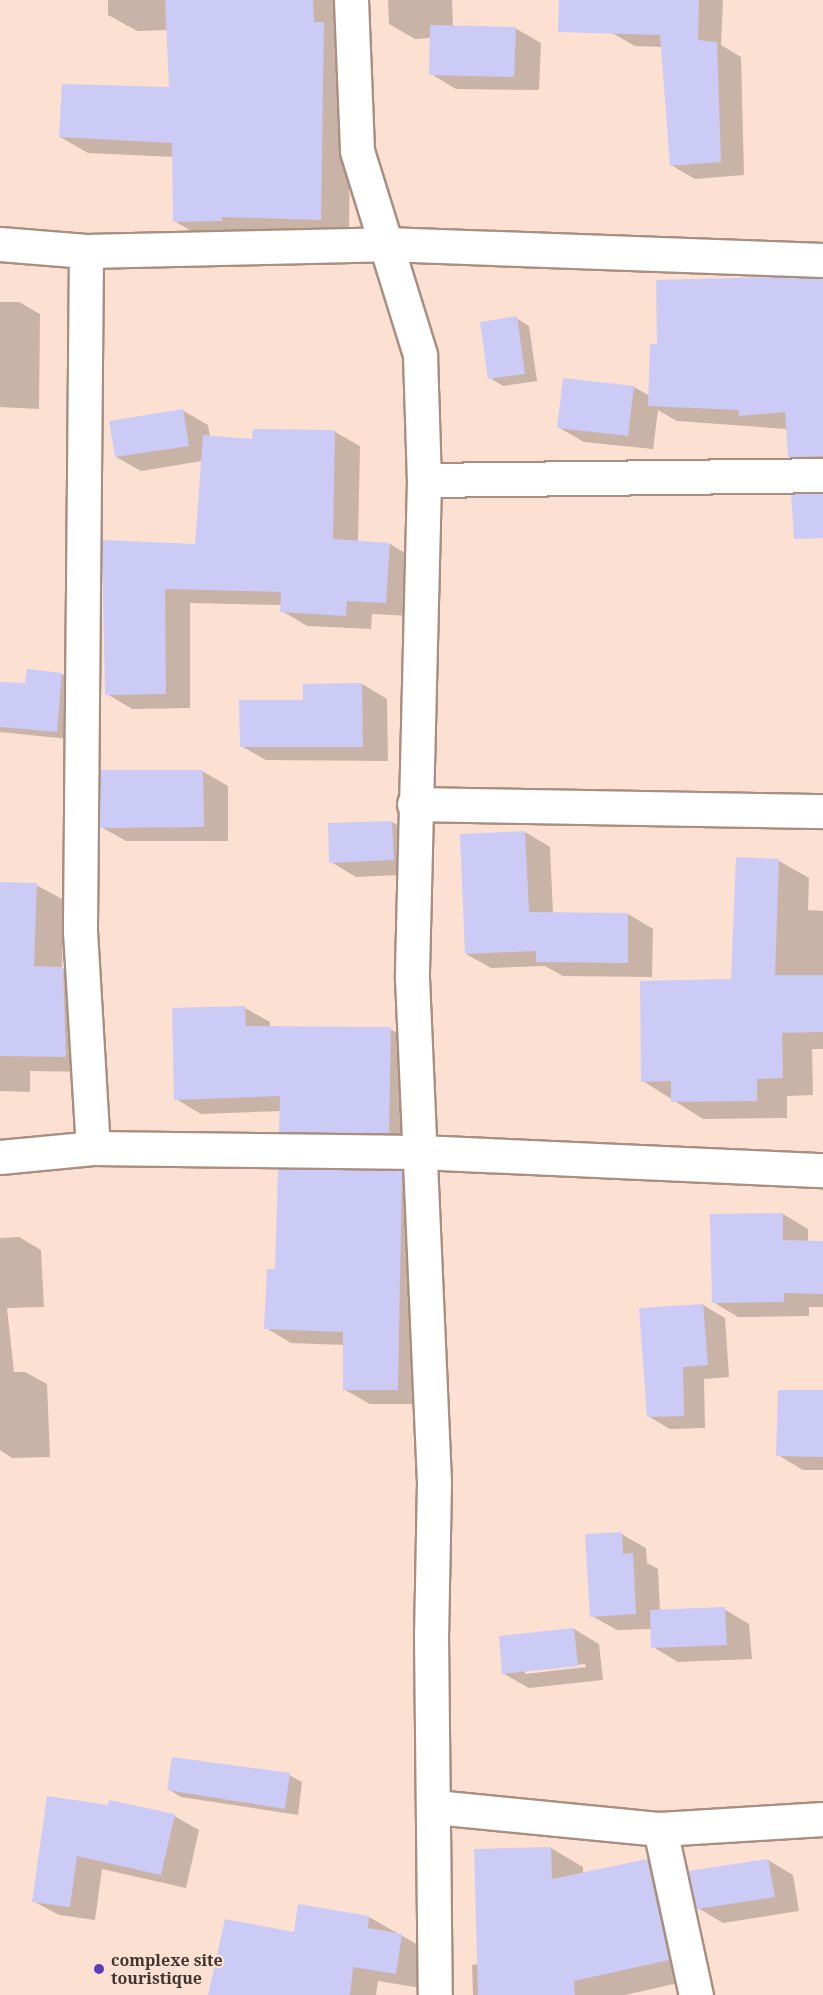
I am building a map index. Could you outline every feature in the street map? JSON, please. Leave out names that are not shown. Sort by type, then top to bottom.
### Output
[{"type":"street","points":[[351,0],[357,151],[420,355],[424,480],[414,804],[412,978],[434,1482],[431,1634],[435,1808],[435,1995]]},
{"type":"street","points":[[0,244],[86,251],[386,244],[823,260]]},
{"type":"street","points":[[86,251],[80,931],[93,1148]]},
{"type":"street","points":[[424,480],[823,475]]},
{"type":"street","points":[[414,804],[823,811]]},
{"type":"street","points":[[0,1157],[93,1148],[419,1152],[823,1170]]},
{"type":"street","points":[[435,1808],[660,1829],[823,1819]]},
{"type":"street","points":[[660,1829],[696,1995]]},
{"type":"building","points":[[165,0],[313,0],[314,22],[324,22],[321,220],[222,217],[222,221],[173,222],[172,143],[59,137],[62,84],[169,87]]},
{"type":"building","points":[[559,0],[699,0],[698,40],[717,42],[721,162],[670,166],[660,35],[558,32]]},
{"type":"building","points":[[430,25],[516,27],[514,77],[429,75]]},
{"type":"building","points":[[776,277],[823,279],[823,456],[788,457],[785,412],[739,416],[739,410],[648,406],[650,344],[657,344],[656,280]]},
{"type":"building","points":[[517,316],[525,374],[488,379],[480,322]]},
{"type":"building","points":[[563,378],[634,386],[628,436],[557,428]]},
{"type":"building","points":[[183,409],[189,446],[115,457],[109,421]]},
{"type":"building","points":[[253,429],[335,430],[333,539],[390,543],[386,603],[347,601],[346,616],[280,612],[281,592],[165,589],[166,694],[105,695],[102,540],[195,544],[203,435],[252,439]]},
{"type":"building","points":[[791,494],[823,494],[823,538],[794,539]]},
{"type":"building","points":[[27,669],[62,673],[57,732],[0,727],[0,682],[25,683]]},
{"type":"building","points":[[362,683],[363,747],[240,747],[239,700],[303,700],[303,684]]},
{"type":"building","points":[[100,770],[203,770],[204,827],[100,828]]},
{"type":"building","points":[[392,821],[394,860],[329,863],[328,823]]},
{"type":"building","points":[[525,831],[529,912],[628,913],[628,963],[536,962],[536,951],[465,954],[460,834]]},
{"type":"building","points":[[736,857],[779,859],[775,975],[823,975],[823,1032],[782,1033],[783,1078],[757,1079],[757,1101],[671,1102],[671,1081],[641,1082],[640,981],[731,979]]},
{"type":"building","points":[[0,882],[37,883],[34,966],[63,967],[66,1057],[0,1056]]},
{"type":"building","points":[[245,1006],[246,1026],[391,1027],[389,1133],[279,1132],[280,1096],[174,1100],[172,1008]]},
{"type":"building","points":[[278,1169],[402,1171],[398,1390],[343,1390],[343,1332],[264,1329],[267,1269],[275,1269]]},
{"type":"building","points":[[783,1213],[783,1240],[823,1241],[823,1294],[784,1293],[784,1302],[712,1303],[710,1214]]},
{"type":"building","points":[[703,1304],[708,1365],[683,1367],[684,1416],[647,1417],[639,1308]]},
{"type":"building","points":[[778,1390],[823,1390],[823,1457],[776,1456]]},
{"type":"building","points":[[622,1532],[623,1554],[633,1553],[636,1614],[590,1617],[585,1534]]},
{"type":"building","points":[[725,1607],[727,1645],[651,1648],[650,1610]]},
{"type":"building","points":[[574,1628],[578,1666],[502,1674],[499,1636]]},
{"type":"building","points":[[172,1757],[290,1773],[285,1809],[167,1790]]},
{"type":"building","points":[[47,1796],[108,1805],[109,1800],[175,1814],[161,1875],[77,1856],[70,1907],[32,1902]]},
{"type":"building","points":[[551,1847],[552,1879],[647,1859],[669,1960],[574,1981],[575,1995],[478,1995],[474,1849]]},
{"type":"building","points":[[768,1859],[775,1897],[697,1909],[688,1871]]},
{"type":"building","points":[[298,1904],[369,1916],[368,1928],[402,1934],[396,1974],[353,1967],[350,1995],[208,1995],[225,1919],[294,1932]]},
{"type":"place","name":"complexe site touristique","points":[[99,1969]]}]
